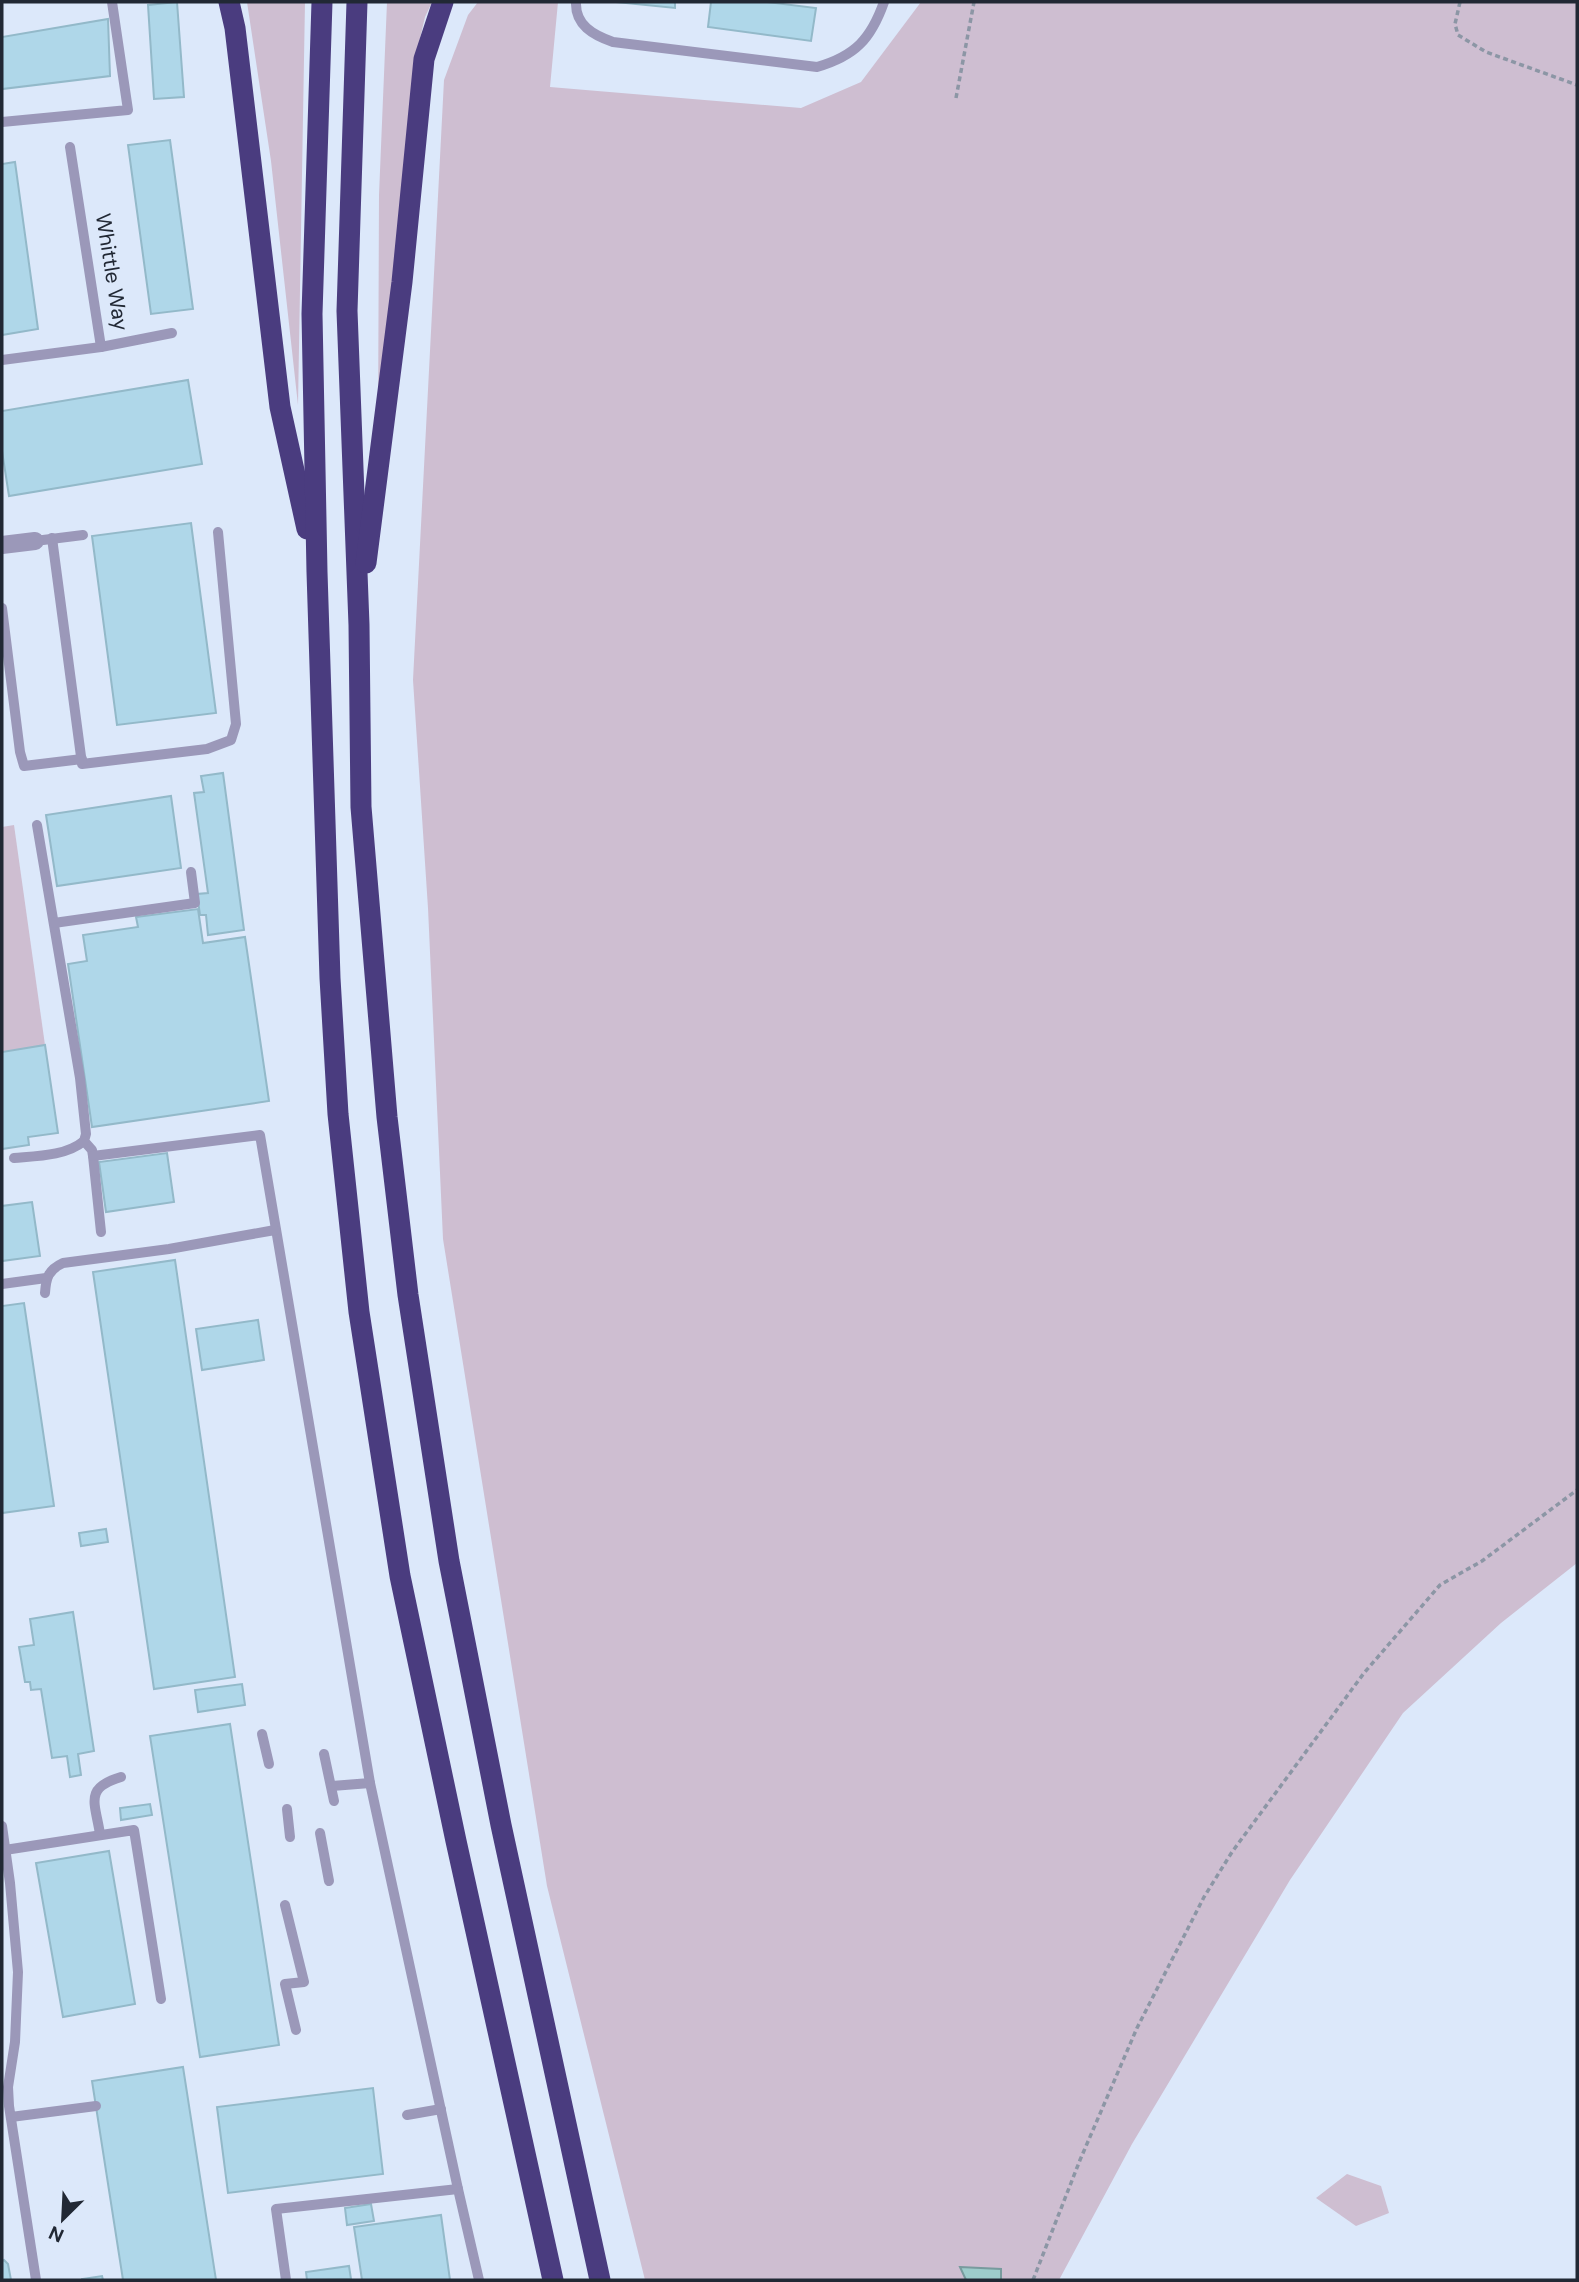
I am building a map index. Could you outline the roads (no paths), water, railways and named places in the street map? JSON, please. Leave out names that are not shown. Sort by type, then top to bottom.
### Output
[{"type":"highway","points":[[229,2],[235,28],[280,407],[317,572]]},
{"type":"highway","points":[[322,2],[312,314],[330,978],[338,1114],[359,1312],[400,1576],[553,2280]]},
{"type":"highway","points":[[357,2],[347,311],[359,625],[361,807],[387,1117],[408,1295],[454,1587],[501,1825],[600,2280]]},
{"type":"highway","points":[[359,625],[402,282],[424,59],[443,2]]},
{"type":"street","points":[[2,545],[43,540]]},
{"type":"lane","points":[[2,122],[128,110],[112,2]]},
{"type":"lane","points":[[576,2],[578,17],[584,26],[599,37],[613,42],[817,67],[835,62],[859,47],[870,33],[884,2]]},
{"type":"lane","name":"Whittle Way","points":[[2,360],[101,347],[70,147]]},
{"type":"lane","points":[[101,347],[172,333]]},
{"type":"lane","points":[[83,535],[43,540],[82,764],[207,749],[231,740],[236,724],[218,531]]},
{"type":"lane","points":[[2,608],[24,766],[82,759]]},
{"type":"lane","points":[[14,1158],[76,1148],[84,1141],[86,1134],[80,1078],[37,825]]},
{"type":"lane","points":[[54,923],[195,903],[191,872]]},
{"type":"lane","points":[[93,1156],[260,1135],[370,1783],[479,2280]]},
{"type":"lane","points":[[84,1141],[92,1150],[101,1232]]},
{"type":"lane","points":[[45,1293],[47,1278],[53,1268],[63,1263],[169,1249],[275,1230]]},
{"type":"lane","points":[[2,1284],[47,1278]]},
{"type":"lane","points":[[262,1734],[269,1765]]},
{"type":"lane","points":[[324,1754],[334,1801]]},
{"type":"lane","points":[[100,1834],[95,1794],[105,1782],[121,1777]]},
{"type":"lane","points":[[332,1786],[370,1783]]},
{"type":"lane","points":[[287,1809],[290,1837]]},
{"type":"lane","points":[[2,1826],[18,1972],[15,2042],[5,2088],[36,2280]]},
{"type":"lane","points":[[5,1850],[134,1830],[160,1999]]},
{"type":"lane","points":[[320,1833],[330,1881]]},
{"type":"lane","points":[[285,1905],[303,1982],[285,1984],[296,2030]]},
{"type":"lane","points":[[11,2117],[96,2106]]},
{"type":"lane","points":[[407,2115],[441,2109]]},
{"type":"lane","points":[[286,2280],[276,2209],[458,2189]]}]
